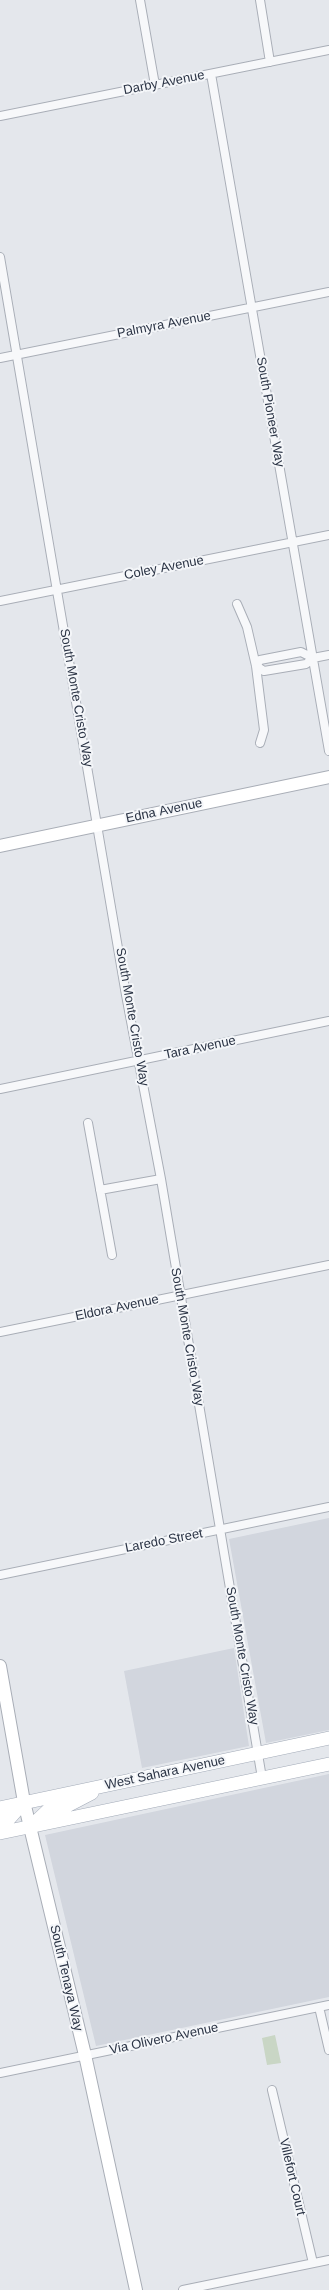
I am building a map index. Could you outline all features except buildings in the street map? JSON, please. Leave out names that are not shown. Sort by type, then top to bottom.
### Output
[{"type":"main road","name":"West Sahara Avenue","points":[[0,1808],[329,1738]]},
{"type":"main road","name":"West Sahara Avenue","points":[[0,1833],[329,1764]]},
{"type":"main road","points":[[30,1827],[46,1811],[67,1806],[106,1785]]},
{"type":"main road","points":[[0,1821],[10,1818],[24,1802]]},
{"type":"street","points":[[140,0],[154,85]]},
{"type":"street","points":[[260,0],[270,62]]},
{"type":"street","name":"Darby Avenue","points":[[0,116],[329,50]]},
{"type":"street","name":"South Pioneer Way","points":[[211,74],[329,751]]},
{"type":"street","name":"South Monte Cristo Way","points":[[0,257],[161,1179],[179,1295],[262,1778]]},
{"type":"street","name":"Palmyra Avenue","points":[[0,358],[329,292]]},
{"type":"street","name":"Coley Avenue","points":[[0,601],[329,535]]},
{"type":"street","points":[[237,604],[247,627],[256,666],[264,730],[260,743]]},
{"type":"street","points":[[256,666],[260,660],[301,652],[313,658]]},
{"type":"street","points":[[256,666],[264,671],[306,664],[313,658],[329,654]]},
{"type":"street","name":"Edna Avenue","points":[[0,846],[329,778]]},
{"type":"street","name":"Tara Avenue","points":[[0,1089],[329,1021]]},
{"type":"street","points":[[88,1124],[112,1255]]},
{"type":"street","points":[[100,1190],[161,1179]]},
{"type":"street","name":"Eldora Avenue","points":[[0,1332],[329,1265]]},
{"type":"street","name":"Laredo Street","points":[[0,1575],[329,1507]]},
{"type":"street","name":"South Tenaya Way","points":[[0,1666],[24,1802],[85,2055],[136,2290]]},
{"type":"street","name":"Via Olivero Avenue","points":[[0,2073],[329,2005]]},
{"type":"street","points":[[319,2007],[329,2050]]},
{"type":"street","name":"Villefort Court","points":[[272,2090],[313,2263]]},
{"type":"street","points":[[183,2290],[329,2260]]},
{"type":"shaded area","points":[[329,1518],[329,1730],[266,1743],[229,1539]]},
{"type":"shaded area","points":[[234,1648],[249,1746],[142,1768],[124,1671]]},
{"type":"shaded area","points":[[329,1774],[329,1997],[96,2046],[45,1835]]},
{"type":"green space","points":[[275,2035],[281,2063],[267,2065],[262,2038]]}]
